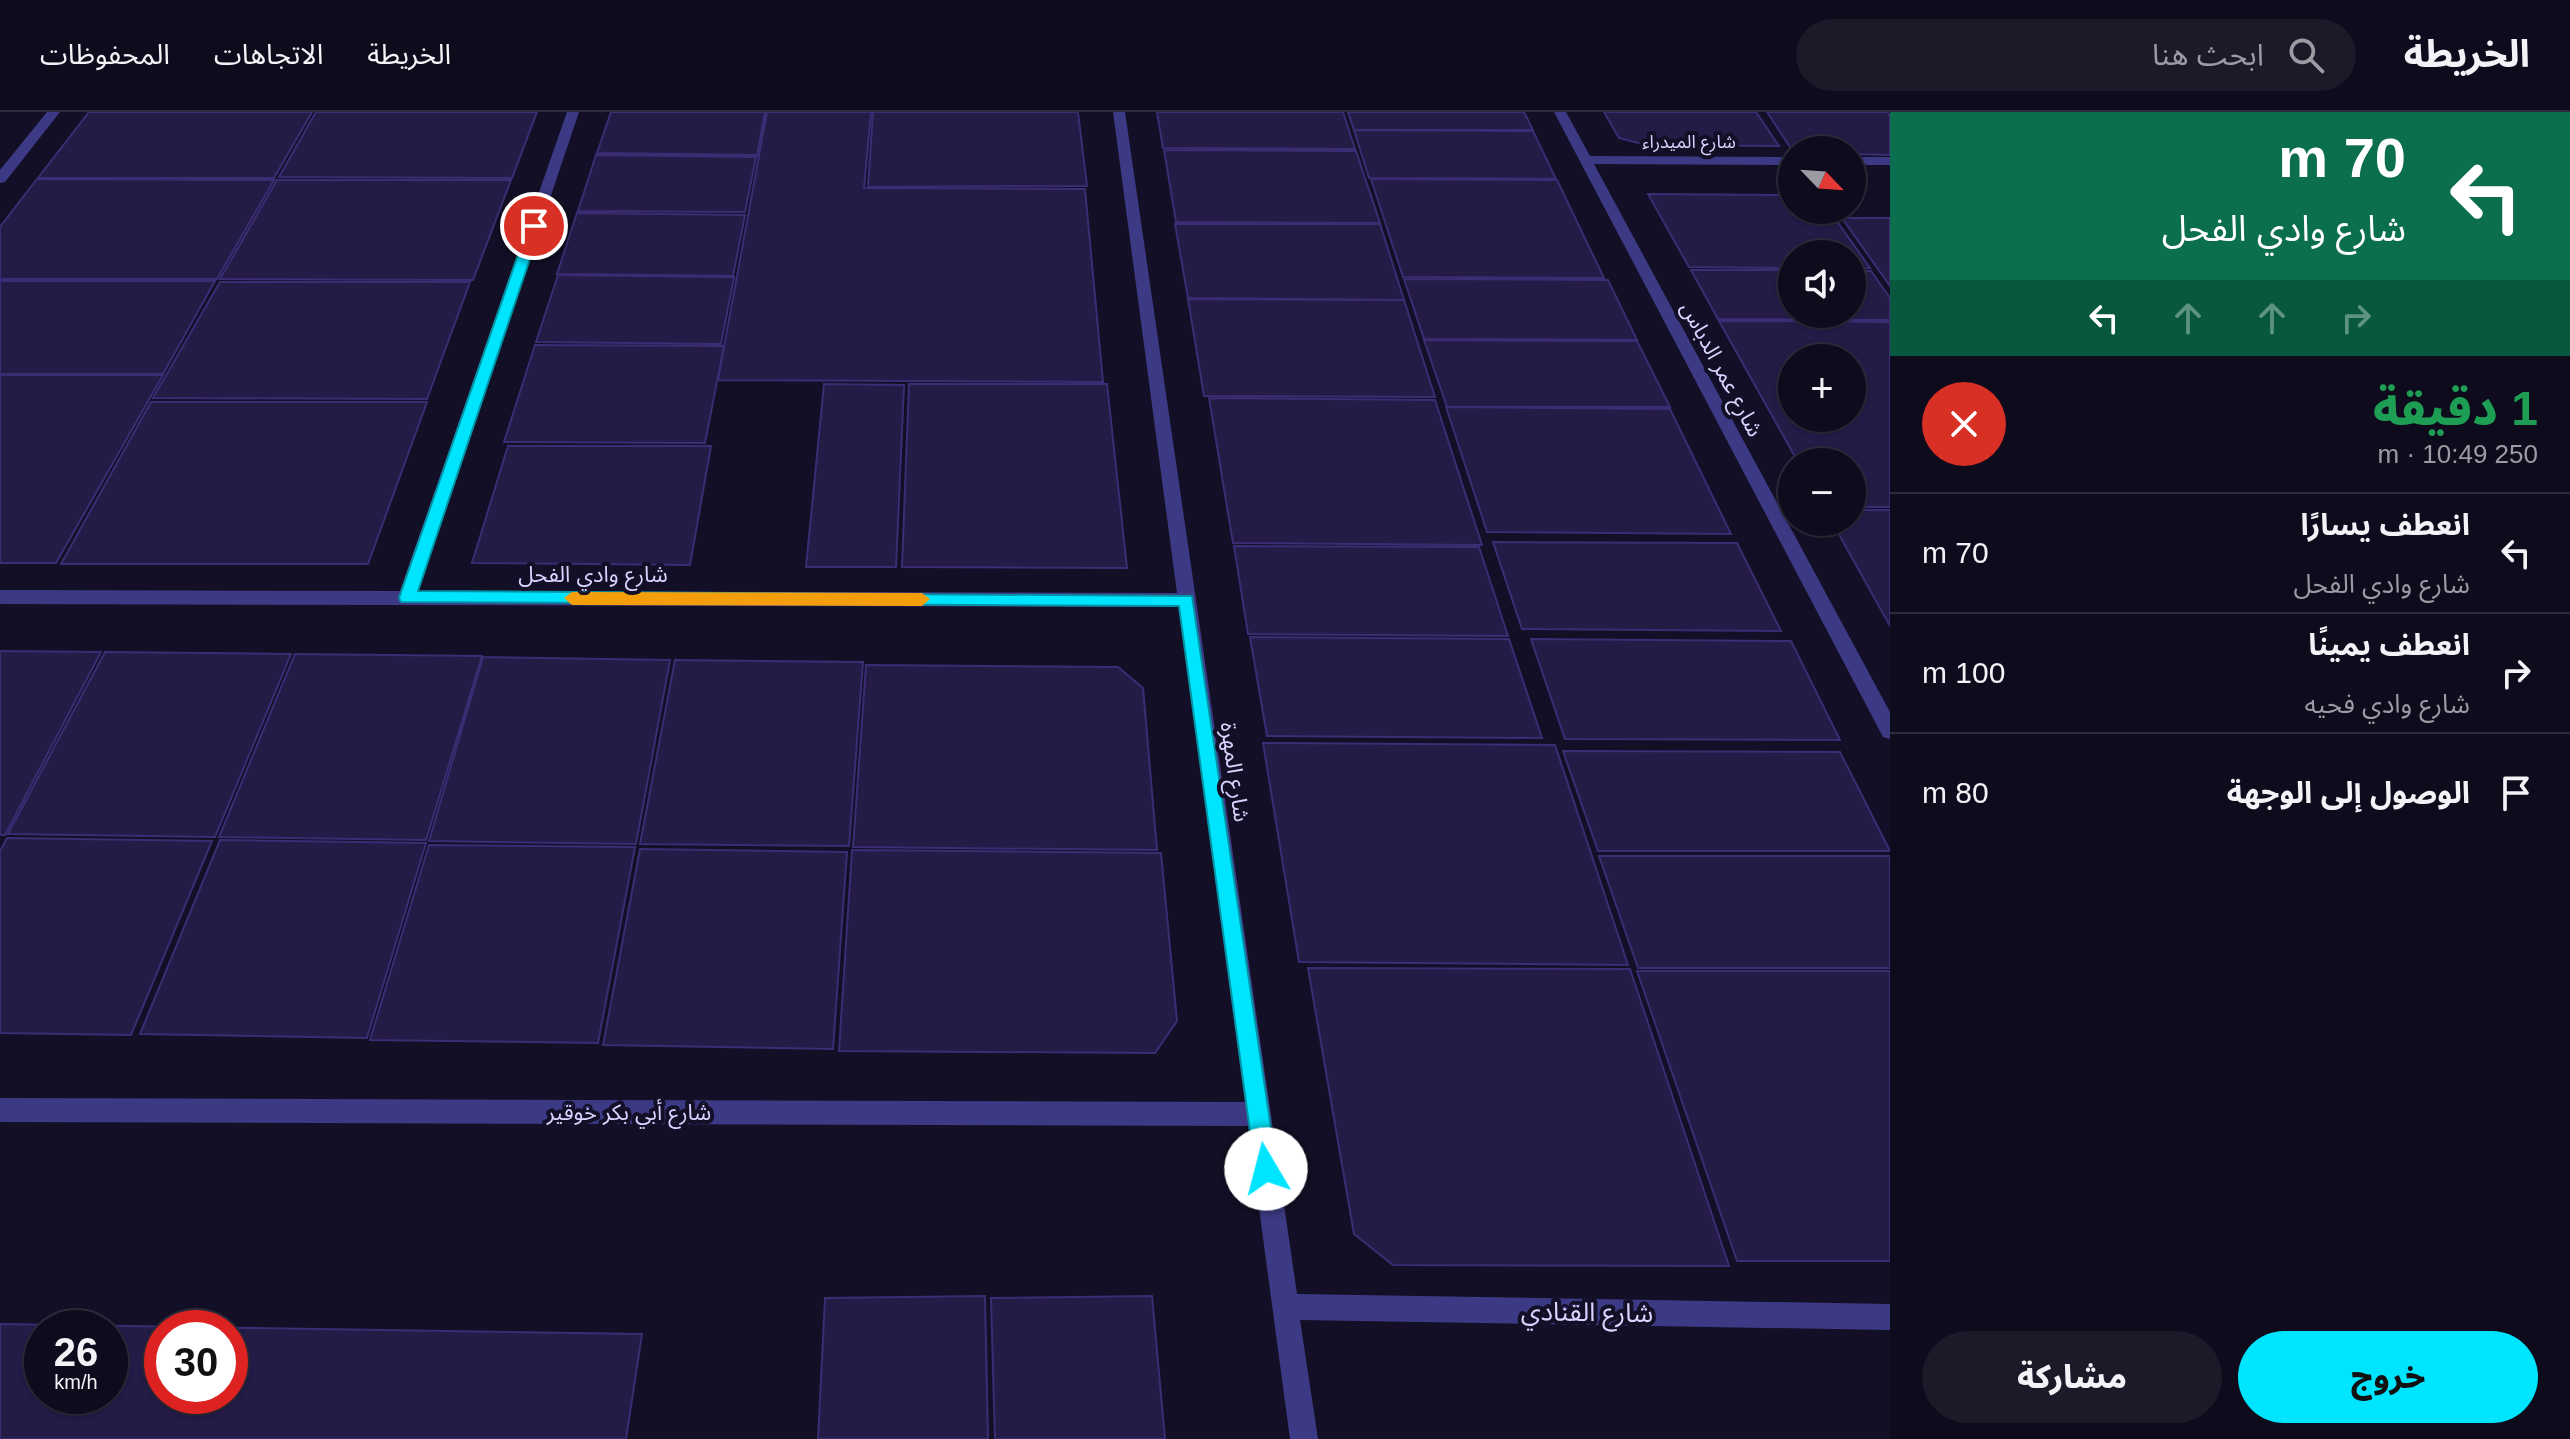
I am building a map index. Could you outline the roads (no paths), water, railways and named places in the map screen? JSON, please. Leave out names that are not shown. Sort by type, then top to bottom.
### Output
[{"type":"street","points":[[0,179],[54,112]]},
{"type":"street","points":[[407,598],[573,112]]},
{"type":"street","name":"شارع المهرة","points":[[1119,112],[1304,1439]]},
{"type":"street","name":"شارع عمر الدباس","points":[[1560,112],[1890,731]]},
{"type":"street","name":"شارع الميدراء","points":[[1585,160],[1778,161]]},
{"type":"street","points":[[1866,161],[1890,161]]},
{"type":"street","name":"شارع وادي الفحل","points":[[0,597],[1187,600]]},
{"type":"street","name":"شارع أبي بكر خوقير","points":[[0,1110],[1258,1114]]},
{"type":"street","name":"شارع القنادي","points":[[1285,1307],[1890,1317]]}]
